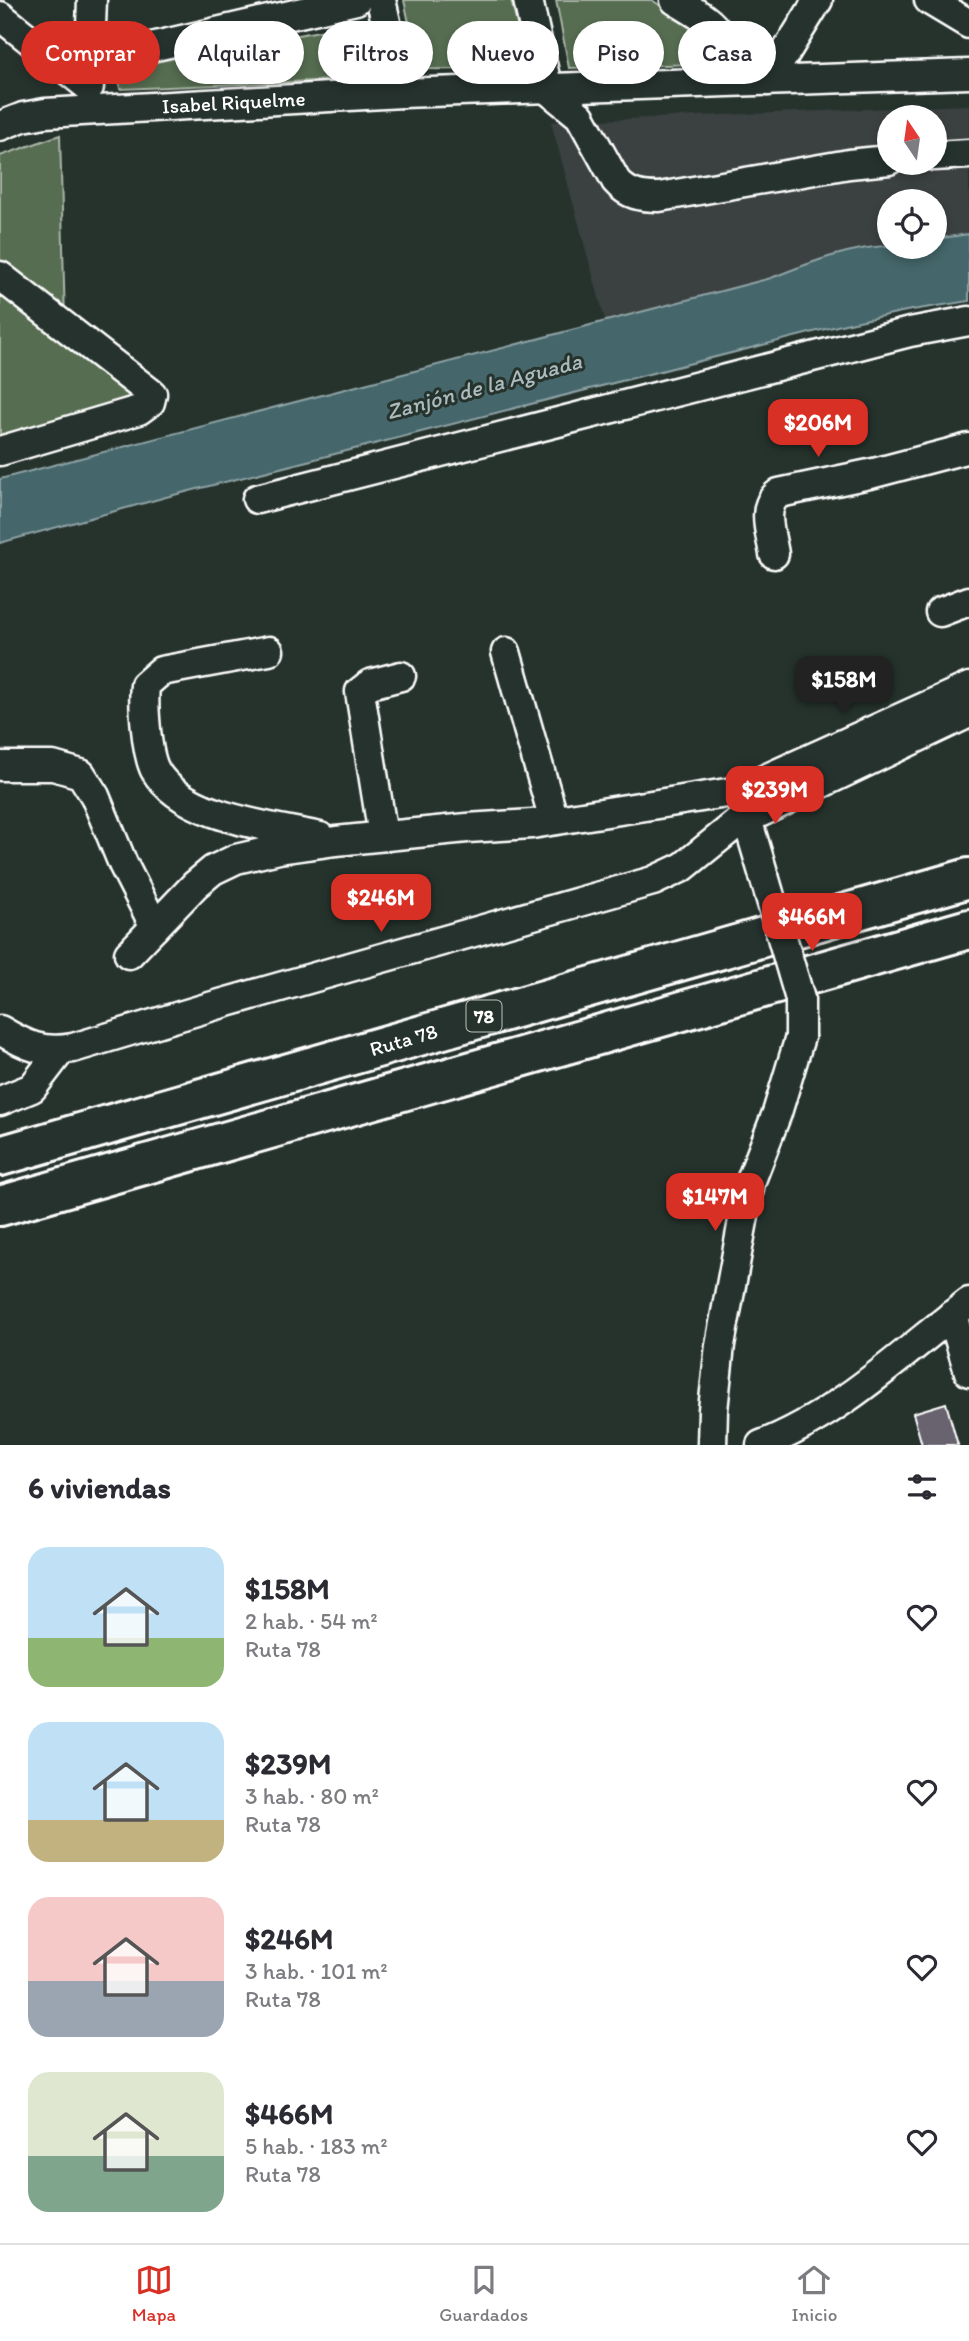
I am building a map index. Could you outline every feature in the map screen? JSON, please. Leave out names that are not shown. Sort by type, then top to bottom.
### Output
[{"type":"highway","name":"Ruta 78","points":[[0,1156],[969,878]]},
{"type":"highway","name":"78","points":[[0,1206],[969,929]]},
{"type":"street","points":[[89,86],[92,0]]},
{"type":"street","points":[[0,126],[23,117],[45,113],[89,86],[356,0]]},
{"type":"street","points":[[381,0],[402,93]]},
{"type":"street","points":[[528,0],[548,89],[580,116],[616,181],[622,188],[638,196],[659,197],[877,162]]},
{"type":"street","points":[[675,0],[709,21]]},
{"type":"street","points":[[776,68],[818,0]]},
{"type":"street","points":[[929,0],[969,24]]},
{"type":"street","points":[[0,16],[89,86]]},
{"type":"street","name":"Isabel Riquelme","points":[[776,81],[969,74]]},
{"type":"street","name":"Isabel Riquelme","points":[[89,86],[402,93],[678,84]]},
{"type":"street","points":[[947,155],[969,154]]},
{"type":"street","points":[[0,275],[152,394],[150,402],[139,410],[0,451]]},
{"type":"street","points":[[257,499],[897,336],[969,321]]},
{"type":"street","points":[[774,554],[768,508],[779,493],[969,448]]},
{"type":"street","points":[[940,612],[969,601]]},
{"type":"street","points":[[269,651],[161,671],[145,685],[144,705],[155,770],[178,795],[209,812],[336,841]]},
{"type":"street","points":[[506,653],[554,820]]},
{"type":"street","points":[[383,836],[359,692],[370,684],[401,676]]},
{"type":"street","points":[[129,954],[180,899],[213,870],[236,859],[279,849],[336,841],[554,820],[739,791],[969,687]]},
{"type":"street","points":[[0,1030],[27,1046],[61,1050],[653,881],[683,867],[725,831],[747,819],[969,713]]},
{"type":"street","points":[[0,766],[53,766],[81,774],[95,796],[123,864],[155,927]]},
{"type":"street","points":[[712,1445],[720,1345],[750,1183],[777,1113],[800,1037],[800,999],[739,791]]},
{"type":"street","points":[[0,1101],[32,1087],[61,1050]]},
{"type":"street","points":[[961,1308],[969,1372]]},
{"type":"street","points":[[761,1445],[792,1432],[859,1388],[961,1308]]},
{"type":"shaded area","points":[[969,105],[969,234],[947,237],[947,189],[877,189],[877,248],[844,253],[771,278],[605,320],[551,122],[877,109],[877,175],[947,175],[947,106]]},
{"type":"green space","points":[[404,0],[511,0],[516,21],[447,21],[447,69],[433,69],[433,21],[409,21]]},
{"type":"green space","points":[[556,0],[652,0],[683,21],[678,21],[678,65],[664,65],[664,21],[573,21],[573,68],[569,68]]},
{"type":"green space","points":[[318,31],[318,81],[304,81],[304,34]]},
{"type":"green space","points":[[174,58],[174,84],[241,84],[120,89],[119,84],[160,84],[160,61]]},
{"type":"green space","points":[[60,135],[65,321],[154,412],[0,450],[0,156]]},
{"type":"water","name":"Zanjón de la Aguada","points":[[969,234],[969,301],[845,324],[166,497],[0,543],[0,479],[771,278],[842,253],[877,247],[877,259],[947,259],[947,237]]},
{"type":"building","points":[[946,1403],[958,1445],[922,1445],[913,1413]]}]
